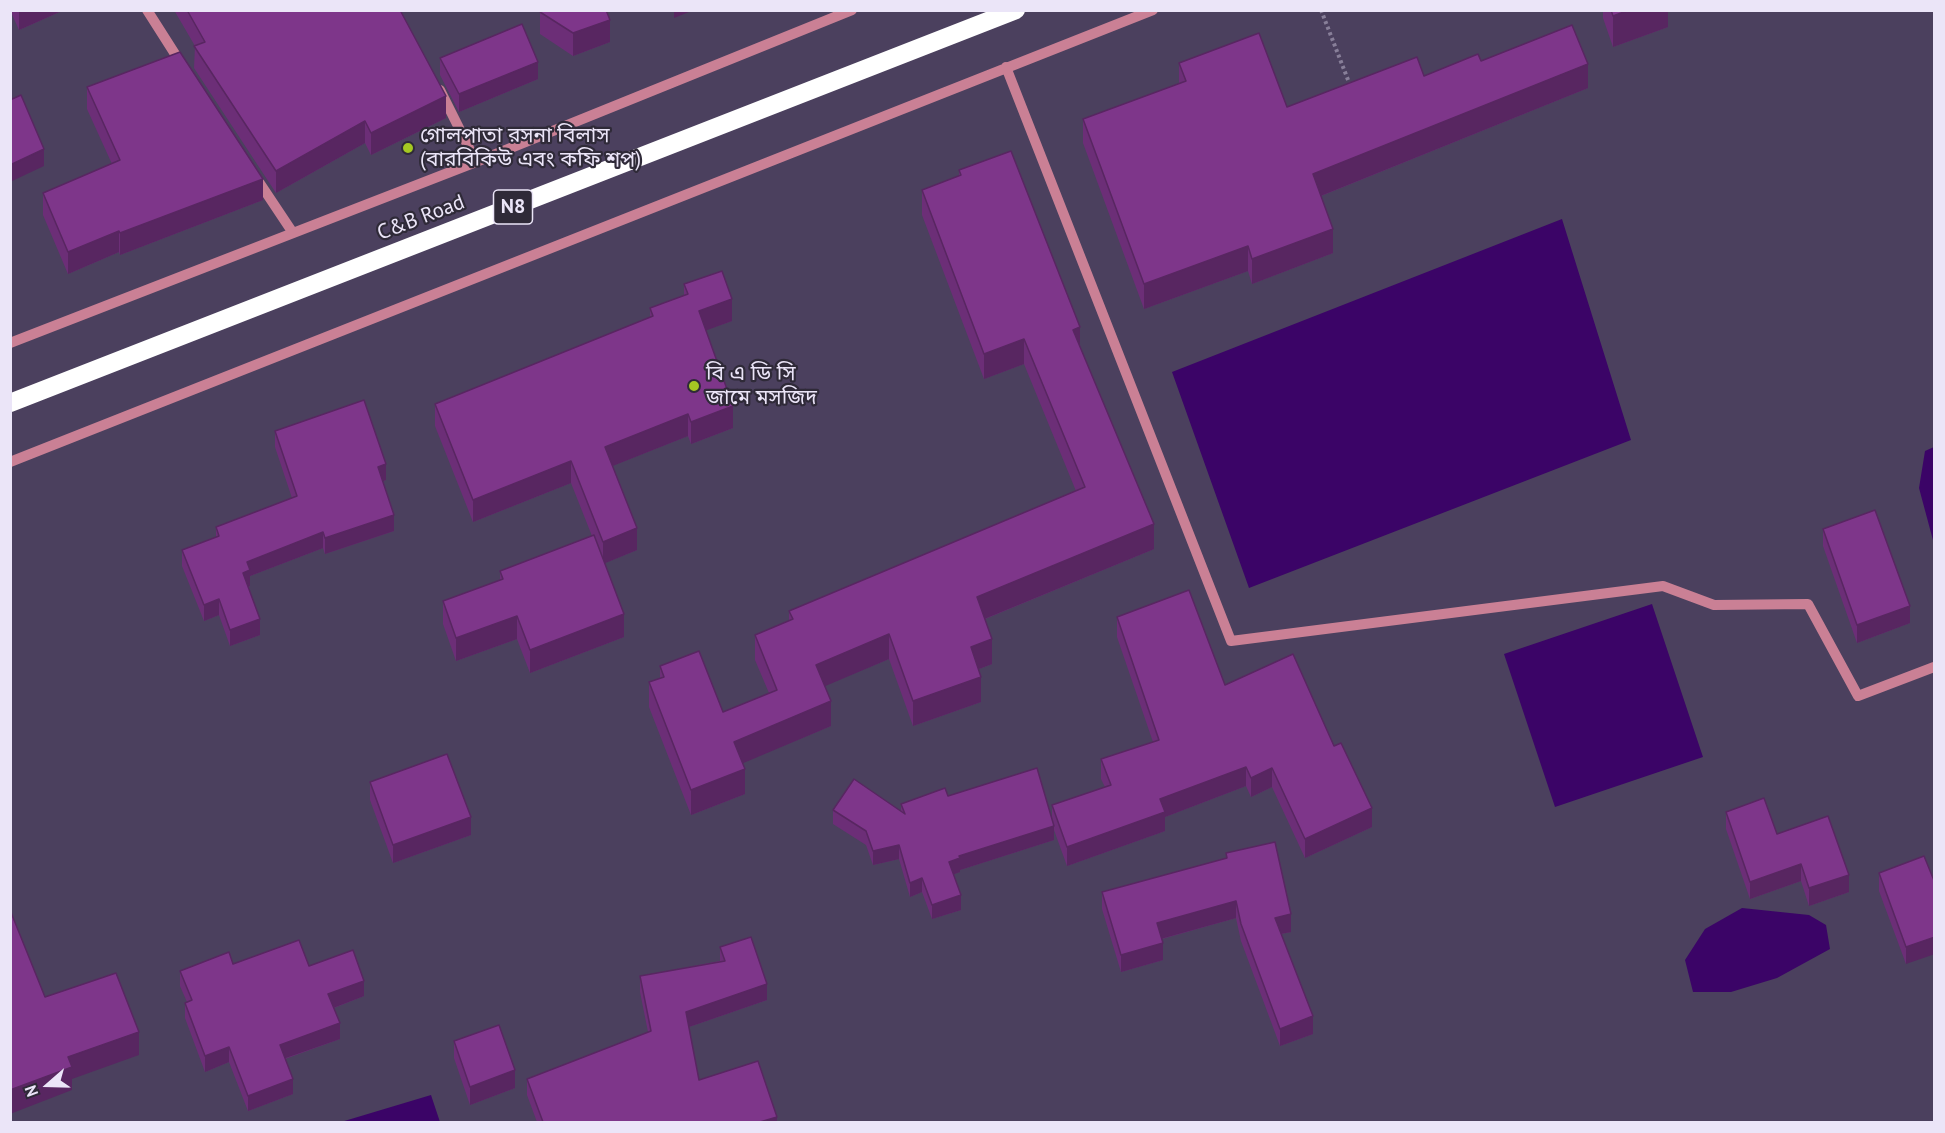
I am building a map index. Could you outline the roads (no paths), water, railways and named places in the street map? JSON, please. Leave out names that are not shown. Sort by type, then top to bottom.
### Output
[{"type":"highway","name":"C&B Road","points":[[10,403],[1016,10]]},
{"type":"street","points":[[147,10],[191,78]]},
{"type":"street","points":[[10,343],[476,162],[852,10]]},
{"type":"street","points":[[10,462],[1153,10]]},
{"type":"street","points":[[1006,67],[1231,641],[1663,586],[1714,605],[1808,604],[1858,696],[1935,666]]},
{"type":"street","points":[[435,81],[476,162]]},
{"type":"street","points":[[248,165],[293,233]]},
{"type":"place","name":"গোলপাতা রসনা বিলাস (বারবিকিউ এবং কফি শপ)","points":[[408,148]]},
{"type":"place","name":"বি এ ডি সি জামে মসজিদ","points":[[694,386]]}]
